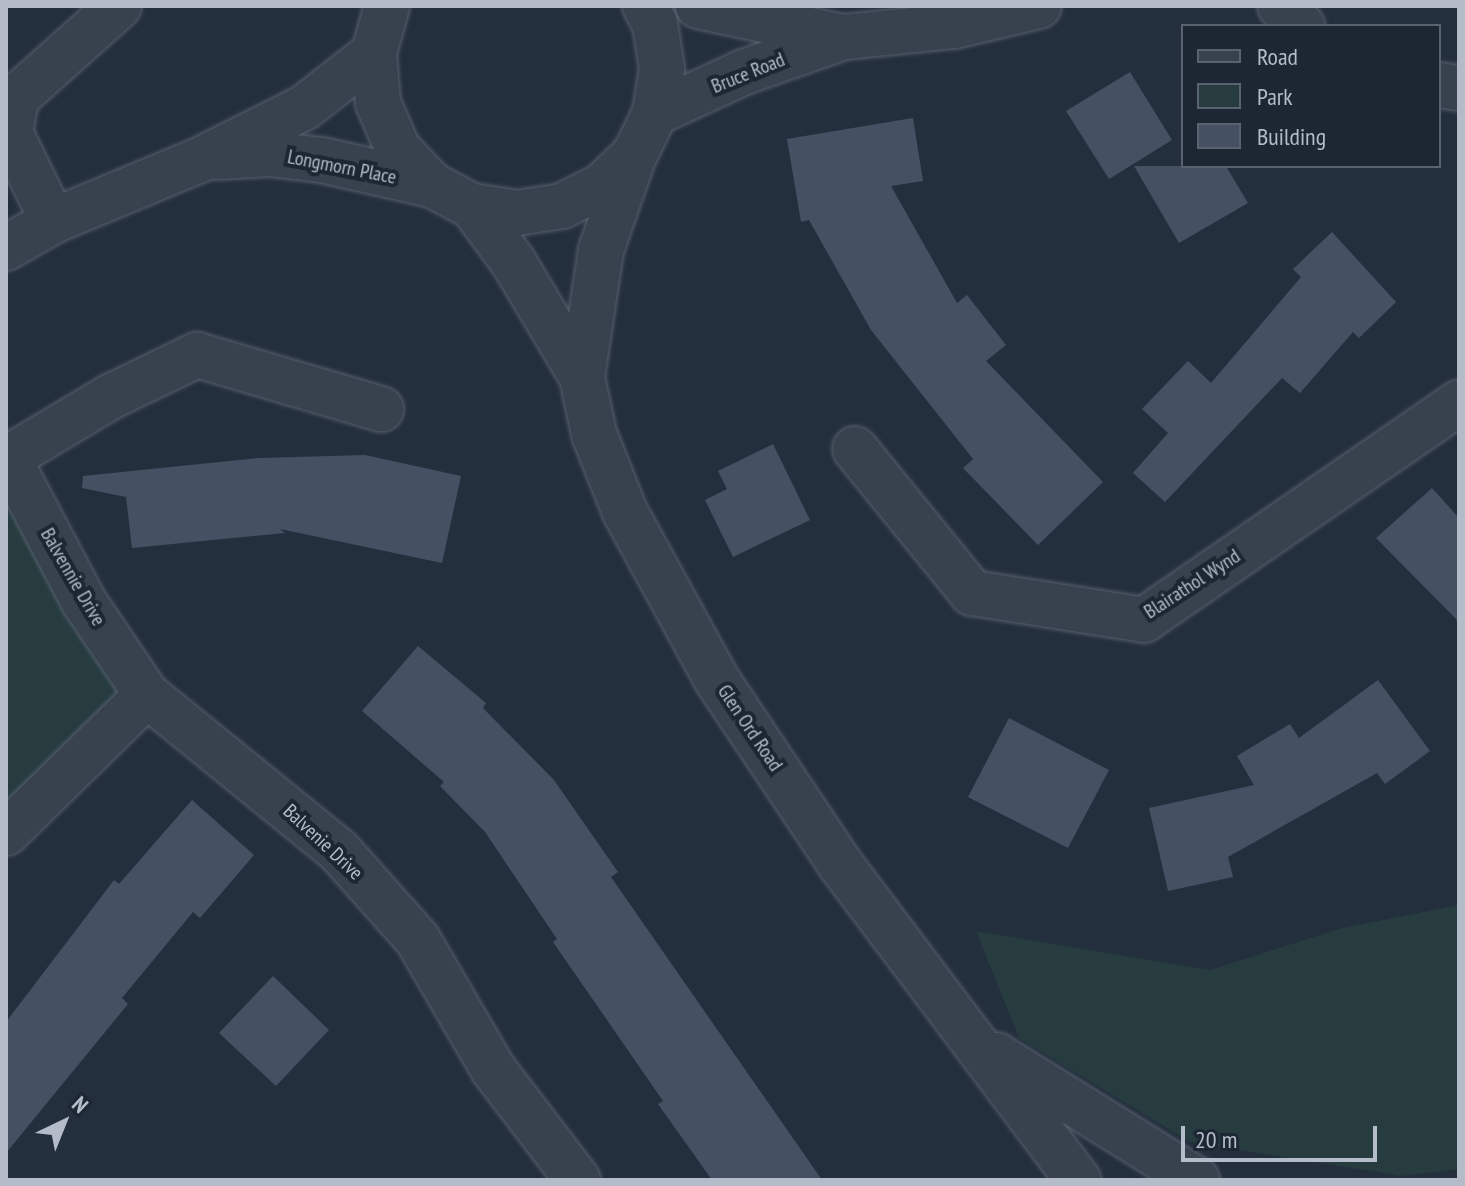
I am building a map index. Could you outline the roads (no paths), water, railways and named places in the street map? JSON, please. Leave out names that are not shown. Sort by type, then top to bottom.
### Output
[{"type":"street","points":[[53,221],[10,133],[16,98],[119,6]]},
{"type":"street","points":[[387,6],[374,53],[383,114],[398,149],[432,185],[472,206],[517,213],[562,206],[602,186],[635,154],[655,113],[662,69],[655,24],[645,6]]},
{"type":"street","name":"Bruce Road","points":[[698,6],[844,37]]},
{"type":"street","name":"Bruce Road","points":[[655,113],[744,72],[844,37],[954,26],[1039,6]]},
{"type":"street","points":[[1280,6],[1300,24]]},
{"type":"street","name":"Longmorn Place","points":[[6,248],[53,221],[204,158],[305,107],[374,53]]},
{"type":"street","name":"Longmorn Place","points":[[204,158],[268,154],[322,160],[432,185]]},
{"type":"street","name":"Glen Ord Road","points":[[582,377],[601,250],[635,154]]},
{"type":"street","name":"Glen Ord Road","points":[[472,206],[514,263],[582,377],[594,434],[625,512],[717,680],[840,864],[1078,1180]]},
{"type":"street","points":[[7,456],[110,397],[197,355],[381,409]]},
{"type":"street","name":"Blairathol Wynd","points":[[855,449],[972,593],[1144,620],[1459,403]]},
{"type":"street","name":"Balvennie Drive","points":[[7,456],[84,602],[147,695]]},
{"type":"street","points":[[6,833],[147,695]]},
{"type":"street","name":"Balvenie Drive","points":[[147,695],[339,851],[399,918],[418,940],[493,1069],[578,1180]]},
{"type":"street","name":"Glen Ord Road","points":[[980,1046],[1197,1180]]}]
